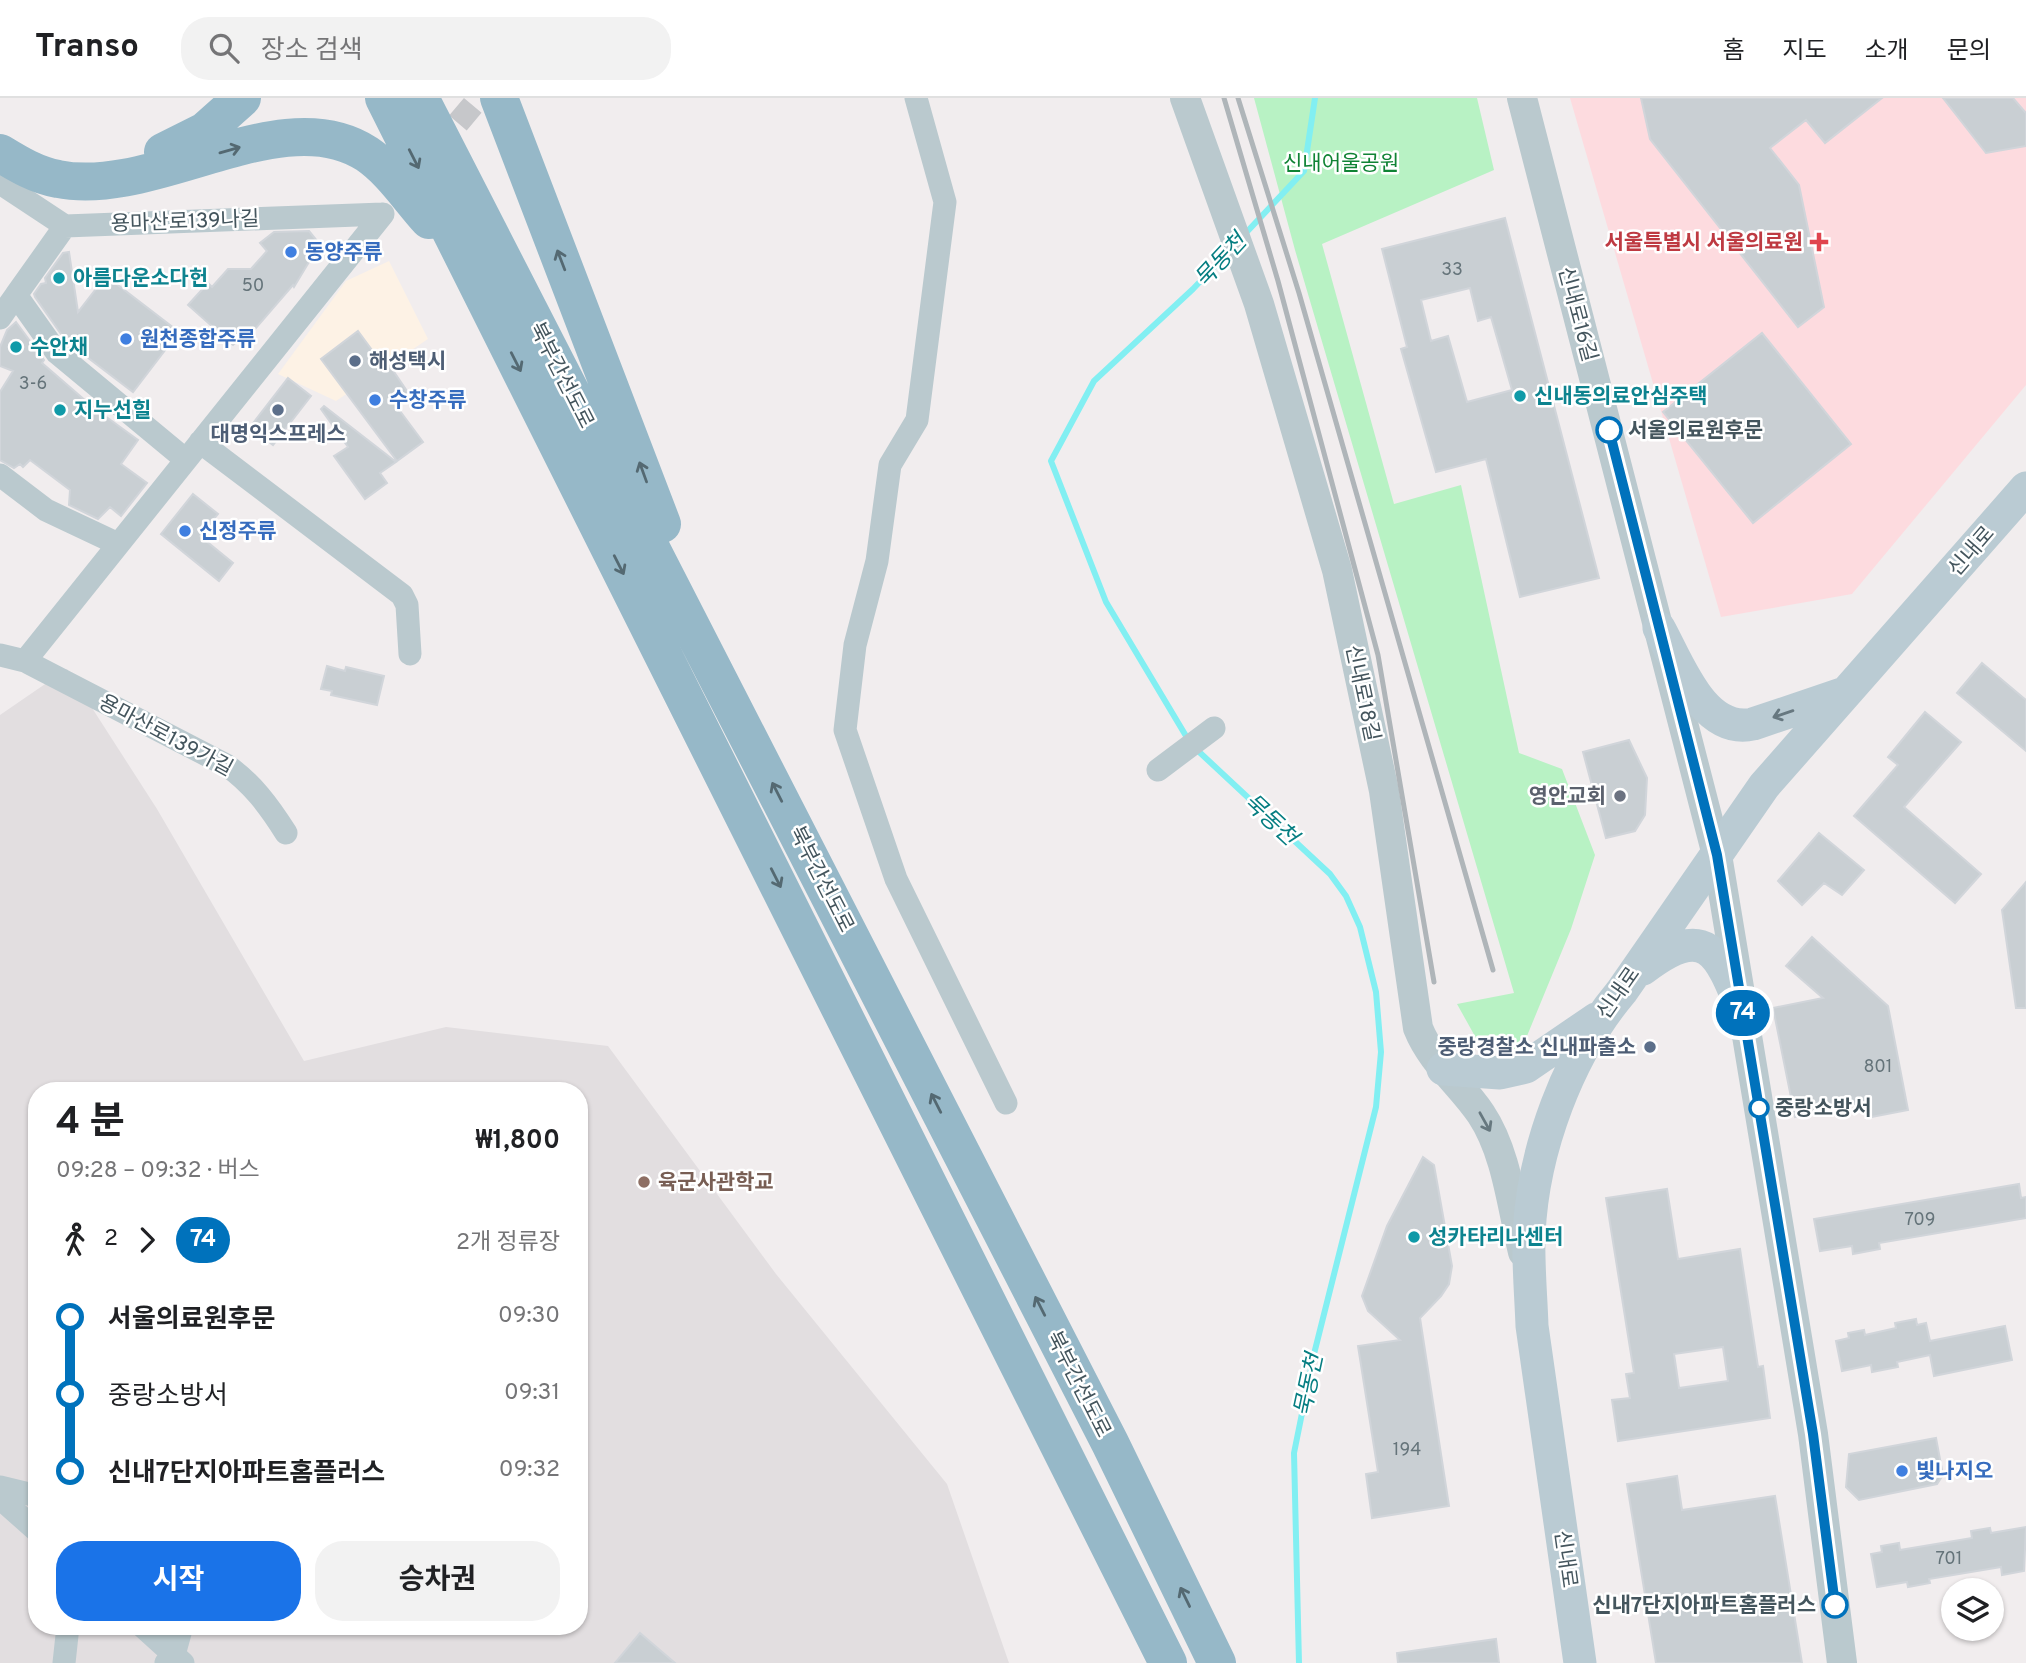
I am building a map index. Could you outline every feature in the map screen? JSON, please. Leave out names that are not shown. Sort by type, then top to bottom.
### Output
[{"type":"highway","points":[[0,135],[43,156],[77,163],[150,157],[205,131],[242,98]]},
{"type":"highway","name":"북부간선도로","points":[[383,98],[1168,1663]]},
{"type":"highway","name":"북부간선도로","points":[[420,98],[1110,1443],[1216,1661]]},
{"type":"highway","points":[[499,98],[621,412],[717,674]]},
{"type":"highway","points":[[0,153],[36,173],[86,182],[133,176],[278,136],[320,135],[366,153],[391,175],[464,258]]},
{"type":"main road","name":"신내로","points":[[1580,1663],[1532,1326],[1530,1280],[1532,1206],[1546,1144],[1565,1086],[1601,1016],[1764,786],[2026,488]]},
{"type":"main road","points":[[1659,628],[1701,701],[1722,720],[1743,726],[1753,724],[1848,692]]},
{"type":"main road","points":[[1630,978],[1671,948],[1690,944],[1703,947],[1722,964],[1743,1012]]},
{"type":"main road","points":[[1443,1069],[1500,1073],[1526,1067],[1601,1016]]},
{"type":"street","points":[[916,98],[945,202],[917,420],[890,465],[877,561],[855,645],[845,730],[897,879],[1006,1103]]},
{"type":"street","name":"신내로18길","points":[[1185,98],[1259,304],[1337,570],[1384,791],[1415,1016],[1422,1038],[1443,1069],[1471,1101],[1490,1132],[1499,1154],[1530,1280]]},
{"type":"street","name":"신내로16길","points":[[1522,98],[1717,855],[1813,1434],[1842,1663]]},
{"type":"street","points":[[0,183],[65,226],[0,318]]},
{"type":"street","name":"용마산로139나길","points":[[65,226],[383,214],[193,451]]},
{"type":"street","points":[[16,295],[57,353],[193,451],[402,595],[407,605],[410,654]]},
{"type":"street","points":[[25,661],[193,451]]},
{"type":"street","points":[[0,475],[46,510],[118,544]]},
{"type":"street","name":"용마산로139가길","points":[[0,655],[25,661],[226,765],[265,801],[286,833]]},
{"type":"street","points":[[1158,770],[1214,728]]},
{"type":"street","points":[[0,1488],[28,1494]]},
{"type":"street","points":[[0,1498],[28,1523]]},
{"type":"street","points":[[64,1663],[67,1635]]},
{"type":"street","points":[[150,1635],[174,1660]]},
{"type":"street","points":[[174,1660],[180,1635]]},
{"type":"shaded area","name":"서울특별시 서울의료원","points":[[1570,98],[2026,98],[2026,385],[1852,594],[1721,617]]},
{"type":"shaded area","name":"해성택시","points":[[389,261],[428,339],[336,401],[278,374],[346,281]]},
{"type":"shaded area","name":"육군사관학교","points":[[67,669],[157,809],[304,1061],[446,1027],[608,1046],[776,1274],[947,1484],[1009,1663],[0,1663],[0,715]]},
{"type":"green space","name":"신내어울공원","points":[[1254,98],[1477,98],[1494,170],[1322,244],[1394,504],[1461,485],[1519,753],[1562,769],[1595,855],[1571,929],[1520,1053],[1481,1047],[1457,1004],[1514,993],[1295,250]]},
{"type":"building","points":[[1641,98],[1882,98],[1825,143],[1806,120],[1770,148],[1799,185],[1824,307],[1798,327],[1650,139]]},
{"type":"building","points":[[1943,98],[2013,98],[2026,113],[2026,146],[1986,153]]},
{"type":"building","points":[[1505,218],[1599,578],[1520,597],[1486,459],[1436,472],[1401,349],[1407,347],[1382,249]],"holes":[[[1470,288],[1478,321],[1491,317],[1512,390],[1467,402],[1448,336],[1431,341],[1421,300]]]},
{"type":"building","points":[[309,231],[322,247],[315,252],[294,287],[293,285],[243,343],[239,339],[233,345],[188,305],[208,283],[212,287],[228,269],[251,269],[267,251],[260,243],[274,232]]},
{"type":"building","points":[[69,252],[78,312],[106,276],[179,332],[133,392],[66,341],[35,297],[34,294],[41,284],[46,283],[45,278],[63,253]]},
{"type":"building","points":[[16,322],[44,360],[42,363],[94,408],[138,440],[121,464],[147,483],[121,516],[110,507],[98,519],[69,505],[70,490],[30,460],[23,467],[20,464],[14,468],[0,460],[0,392],[13,371],[0,366],[0,347],[7,330]]},
{"type":"building","points":[[358,331],[386,369],[390,366],[411,397],[397,407],[423,442],[397,461],[321,359]]},
{"type":"building","points":[[1762,333],[1851,444],[1753,523],[1663,412]]},
{"type":"building","points":[[288,378],[311,396],[273,445],[250,427]]},
{"type":"building","points":[[324,406],[396,462],[380,473],[387,483],[365,499],[334,456],[348,447],[321,409]]},
{"type":"building","points":[[193,494],[218,514],[200,536],[233,563],[219,581],[161,534]]},
{"type":"building","points":[[1982,663],[2026,700],[2026,751],[1957,693]]},
{"type":"building","points":[[327,666],[345,671],[346,667],[384,676],[377,705],[331,695],[332,691],[321,689]]},
{"type":"building","points":[[1925,712],[1961,742],[1904,807],[1981,874],[1955,903],[1854,816],[1898,765],[1888,757]]},
{"type":"building","name":"영안교회","points":[[1629,740],[1647,778],[1645,815],[1635,831],[1606,838],[1583,752]]},
{"type":"building","points":[[1819,833],[1864,870],[1842,895],[1824,883],[1802,905],[1778,881]]},
{"type":"building","points":[[2026,882],[2026,1008],[2016,1008],[2002,910]]},
{"type":"building","points":[[1812,937],[1888,1006],[1908,1110],[1866,1118],[1863,1102],[1795,1117],[1773,1008],[1823,998],[1786,966]]},
{"type":"building","points":[[1423,1157],[1434,1165],[1452,1266],[1449,1284],[1420,1318],[1449,1506],[1372,1518],[1366,1474],[1378,1472],[1358,1346],[1400,1340],[1368,1311],[1362,1296],[1387,1226]]},
{"type":"building","points":[[2019,1184],[2021,1198],[2026,1197],[2026,1218],[1879,1243],[1880,1249],[1853,1254],[1852,1246],[1820,1251],[1814,1219]]},
{"type":"building","points":[[1667,1189],[1678,1259],[1740,1249],[1758,1367],[1763,1366],[1770,1418],[1618,1441],[1612,1400],[1630,1398],[1626,1374],[1634,1373],[1606,1198]],"holes":[[[1723,1347],[1728,1381],[1679,1388],[1674,1354]]]},
{"type":"building","points":[[1916,1319],[1917,1325],[1926,1323],[1930,1341],[2005,1326],[2012,1360],[1934,1376],[1930,1355],[1897,1362],[1898,1367],[1872,1372],[1871,1365],[1842,1371],[1836,1341],[1849,1338],[1848,1333],[1864,1330],[1865,1335],[1896,1328],[1895,1323]]},
{"type":"building","points":[[1936,1438],[1943,1475],[1937,1484],[1859,1500],[1846,1487],[1849,1454]]},
{"type":"building","points":[[1677,1476],[1682,1510],[1775,1496],[1802,1663],[1656,1663],[1627,1484]]},
{"type":"building","points":[[2026,1527],[2024,1571],[2002,1575],[2001,1567],[1929,1579],[1930,1583],[1908,1587],[1907,1582],[1877,1587],[1871,1554],[1882,1552],[1881,1546],[1899,1543],[1900,1550],[1972,1538],[1971,1531],[1990,1528],[1991,1533]]},
{"type":"building","points":[[640,1633],[675,1663],[615,1663]]},
{"type":"building","points":[[1496,1639],[1499,1663],[1398,1663],[1397,1653]]},
{"type":"waterway","name":"묵동천","points":[[1243,236],[1304,171],[1315,98]]},
{"type":"waterway","name":"묵동천","points":[[1189,741],[1106,602],[1051,461],[1094,381],[1193,289],[1231,249]]},
{"type":"waterway","name":"묵동천","points":[[1196,749],[1330,874],[1346,896],[1360,927],[1376,992],[1381,1052],[1376,1107],[1314,1354],[1294,1453],[1299,1663]]},
{"type":"tunnel","points":[[436,149],[479,98]]},
{"type":"railway","points":[[1224,98],[1278,281],[1378,655],[1434,982]]},
{"type":"railway","points":[[1238,98],[1299,293],[1493,970]]},
{"type":"bus line","name":"74","points":[[1609,430],[1717,855],[1813,1434],[1835,1605]]},
{"type":"place","name":"서울특별시 서울의료원","points":[[1819,242]]},
{"type":"place","name":"동양주류","points":[[291,252]]},
{"type":"place","name":"아름다운소다헌","points":[[59,278]]},
{"type":"place","name":"원천종합주류","points":[[126,339]]},
{"type":"place","name":"수안채","points":[[16,347]]},
{"type":"place","name":"해성택시","points":[[355,361]]},
{"type":"place","name":"신내동의료안심주택","points":[[1520,396]]},
{"type":"place","name":"수창주류","points":[[375,400]]},
{"type":"place","name":"지누선힐","points":[[60,410]]},
{"type":"place","name":"대명익스프레스","points":[[278,410]]},
{"type":"place","name":"서울의료원후문","points":[[1609,430]]},
{"type":"place","name":"신정주류","points":[[185,531]]},
{"type":"place","name":"영안교회","points":[[1620,796]]},
{"type":"place","name":"중랑경찰소 신내파출소","points":[[1650,1047]]},
{"type":"place","name":"중랑소방서","points":[[1759,1108]]},
{"type":"place","name":"육군사관학교","points":[[644,1182]]},
{"type":"place","name":"성카타리나센터","points":[[1414,1237]]},
{"type":"place","name":"빛나지오","points":[[1902,1471]]},
{"type":"place","name":"신내7단지아파트홈플러스","points":[[1835,1605]]}]
